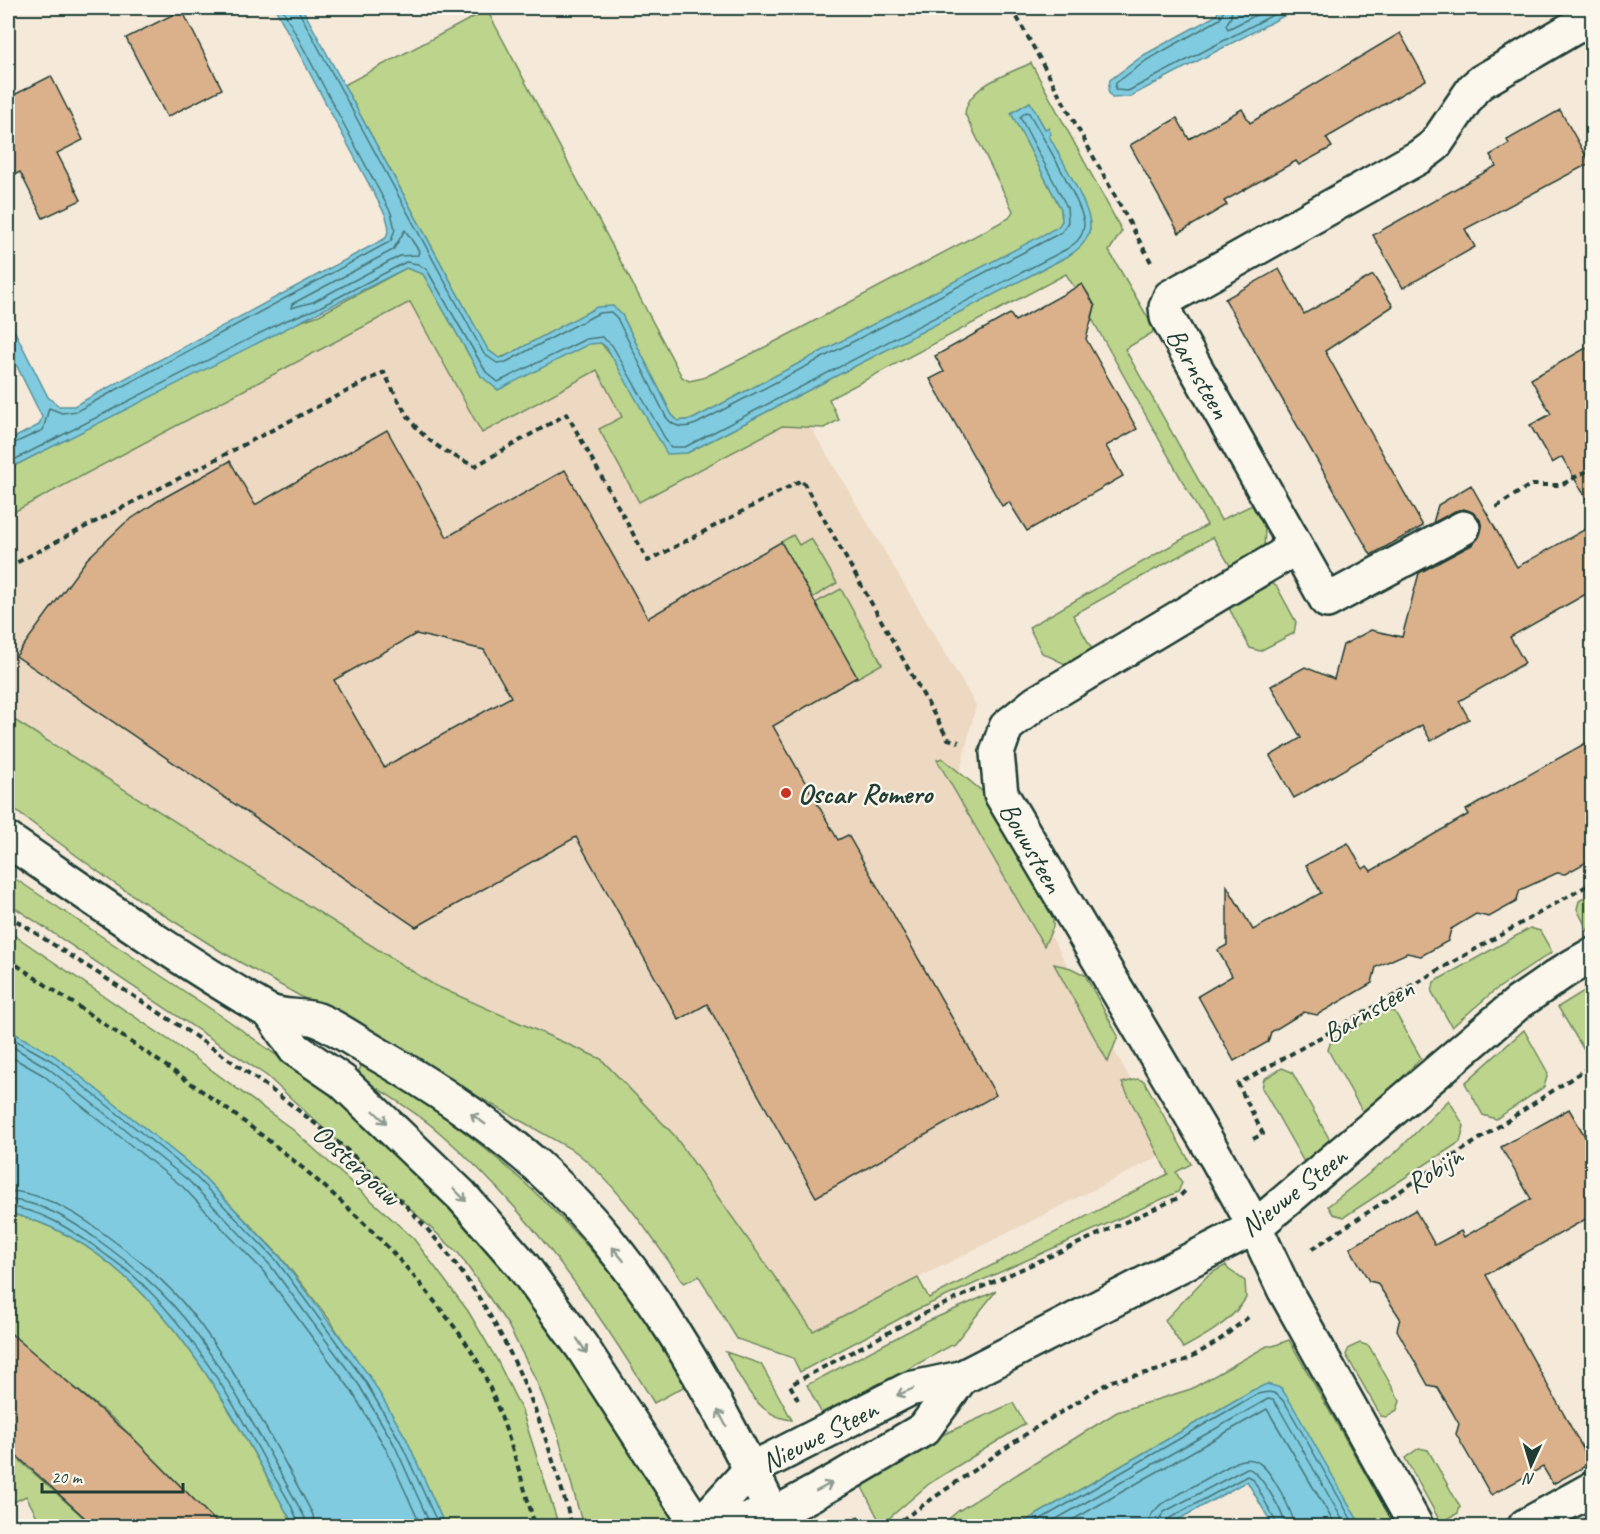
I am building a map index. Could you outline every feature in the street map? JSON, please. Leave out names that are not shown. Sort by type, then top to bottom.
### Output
[{"type":"street","name":"Barnsteen","points":[[1463,528],[1327,601],[1167,317],[1166,307],[1170,297],[1419,157],[1435,145],[1473,89],[1481,82],[1593,17]]},
{"type":"street","name":"Bouwsteen","points":[[1255,1227],[1001,794],[997,753],[1006,727],[1036,703],[1285,554],[1291,537]]},
{"type":"street","name":"Oostergouw","points":[[8,840],[130,923],[270,1012],[317,1020],[429,1085],[502,1137],[536,1166],[590,1222],[649,1295],[702,1379],[776,1521]]},
{"type":"street","name":"Nieuwe Steen","points":[[698,1527],[750,1470],[909,1389],[961,1378],[1255,1227],[1518,1003],[1566,970],[1593,955]]},
{"type":"street","name":"Oostergouw","points":[[270,1012],[295,1049],[342,1081],[461,1195],[523,1266],[582,1347],[698,1527]]},
{"type":"street","points":[[1255,1227],[1280,1281],[1416,1527]]},
{"type":"street","name":"Nieuwe Steen","points":[[705,1527],[776,1521],[839,1479],[924,1429],[961,1378]]},
{"type":"street","points":[[1525,1527],[1593,1489]]},
{"type":"path","points":[[1012,8],[1170,297]]},
{"type":"path","points":[[8,567],[384,372],[407,419],[427,439],[452,456],[475,466],[567,414],[648,561],[802,480],[948,740],[997,753]]},
{"type":"path","points":[[1463,528],[1530,485],[1561,485],[1593,468]]},
{"type":"path","name":"Barnsteen","points":[[1215,1157],[1263,1134],[1238,1084],[1593,883]]},
{"type":"path","name":"Oostergouw","points":[[8,915],[260,1084],[340,1146],[426,1229],[476,1294],[507,1345],[537,1410],[572,1527]]},
{"type":"path","points":[[8,959],[274,1142],[399,1256],[446,1315],[482,1370],[523,1482],[535,1527]]},
{"type":"path","name":"Robijn","points":[[1280,1281],[1593,1065]]},
{"type":"path","points":[[818,1435],[790,1385],[925,1313],[1178,1198],[1186,1193],[1189,1186],[1187,1173],[1215,1157]]},
{"type":"path","points":[[893,1527],[1029,1432],[1111,1381],[1159,1370],[1188,1359],[1217,1342],[1280,1281]]},
{"type":"path","points":[[839,1479],[861,1527]]},
{"type":"shaded area","points":[[415,290],[603,353],[669,472],[798,406],[976,705],[960,771],[1170,1151],[813,1331],[674,1135],[601,1059],[434,985],[8,716],[8,482]]},
{"type":"green space","points":[[487,10],[682,377],[689,381],[703,378],[767,346],[1009,218],[1013,211],[965,114],[967,104],[981,88],[1031,63],[1122,231],[1109,251],[1154,328],[1152,333],[1125,349],[1221,520],[1252,505],[1265,528],[1264,548],[1232,569],[1213,537],[1073,615],[1092,649],[1065,664],[1042,653],[1029,627],[1207,525],[1092,319],[1095,306],[1087,292],[1074,287],[1066,274],[829,399],[839,420],[824,428],[782,426],[639,502],[599,429],[622,417],[597,370],[482,433],[410,302],[8,515],[8,469],[285,327],[319,315],[406,268],[423,274],[481,376],[594,342],[601,343],[687,453],[1068,256],[1082,244],[1089,233],[1090,228],[1049,136],[1048,128],[1045,129],[1030,102],[1011,113],[1061,209],[1062,221],[1059,227],[693,419],[678,421],[672,415],[622,315],[499,358],[488,350],[344,85]]},
{"type":"green space","points":[[793,535],[799,545],[811,538],[837,583],[812,598],[781,542]]},
{"type":"green space","points":[[1272,583],[1277,587],[1296,622],[1294,633],[1260,651],[1250,648],[1229,608]]},
{"type":"green space","points":[[841,589],[882,664],[857,678],[815,603]]},
{"type":"green space","points":[[8,716],[434,985],[601,1059],[674,1135],[813,1331],[918,1278],[929,1298],[1168,1174],[1122,1083],[1138,1079],[1144,1081],[1191,1164],[1176,1172],[1182,1183],[1178,1192],[916,1310],[800,1372],[793,1358],[737,1339],[699,1276],[684,1283],[621,1197],[576,1152],[222,952],[115,884],[8,805]]},
{"type":"green space","points":[[942,758],[983,792],[1053,918],[1053,927],[1044,946],[937,760]]},
{"type":"green space","points":[[8,874],[229,1021],[351,1109],[450,1202],[541,1308],[681,1526],[583,1526],[558,1435],[536,1380],[508,1325],[459,1254],[267,1076],[8,903]]},
{"type":"green space","points":[[1592,893],[1592,929],[1588,931],[1577,909],[1579,901]]},
{"type":"green space","points":[[1530,928],[1540,931],[1552,952],[1494,991],[1452,1027],[1432,992],[1434,982]]},
{"type":"green space","points":[[8,931],[191,1055],[292,1129],[413,1238],[468,1311],[497,1360],[522,1411],[559,1526],[445,1526],[406,1438],[329,1319],[280,1256],[198,1171],[55,1056],[8,1030]]},
{"type":"green space","points":[[1054,964],[1071,968],[1085,975],[1118,1036],[1108,1062]]},
{"type":"green space","points":[[1592,986],[1592,1052],[1584,1050],[1558,1007]]},
{"type":"green space","points":[[1386,1010],[1395,1012],[1421,1058],[1365,1116],[1328,1050],[1331,1041]]},
{"type":"green space","points":[[1524,1030],[1548,1073],[1544,1087],[1496,1119],[1483,1115],[1465,1083]]},
{"type":"green space","points":[[362,1064],[435,1110],[534,1191],[564,1221],[621,1286],[687,1385],[654,1403],[583,1294],[530,1225],[471,1161],[439,1132],[357,1075]]},
{"type":"green space","points":[[1282,1068],[1292,1072],[1331,1142],[1304,1162],[1262,1088],[1264,1079]]},
{"type":"green space","points":[[1449,1100],[1464,1126],[1460,1142],[1344,1217],[1333,1214],[1328,1206],[1395,1153]]},
{"type":"green space","points":[[8,1213],[58,1231],[104,1259],[144,1295],[180,1338],[213,1384],[294,1526],[220,1526],[116,1421],[8,1333]]},
{"type":"green space","points":[[1226,1265],[1245,1281],[1246,1298],[1226,1321],[1183,1348],[1165,1320],[1208,1275]]},
{"type":"green space","points":[[996,1291],[954,1344],[823,1416],[807,1385],[924,1323]]},
{"type":"green space","points":[[1289,1340],[1395,1526],[1361,1526],[1281,1388],[1253,1390],[1017,1526],[940,1526],[958,1511],[1117,1412],[1191,1389],[1267,1346]]},
{"type":"green space","points":[[1360,1343],[1369,1346],[1400,1401],[1397,1410],[1386,1417],[1381,1416],[1346,1355],[1349,1348]]},
{"type":"green space","points":[[726,1352],[761,1364],[792,1420],[779,1417],[760,1405],[744,1385]]},
{"type":"green space","points":[[1013,1403],[1025,1424],[930,1483],[888,1519],[880,1522],[862,1487],[869,1480],[931,1440]]},
{"type":"green space","points":[[1419,1448],[1428,1450],[1460,1507],[1458,1513],[1441,1523],[1405,1458]]},
{"type":"green space","points":[[8,1450],[93,1526],[42,1526],[26,1496],[8,1505]]},
{"type":"water","points":[[275,8],[302,8],[488,350],[499,358],[504,357],[597,307],[613,306],[622,315],[672,415],[678,421],[693,419],[1058,227],[1062,221],[1061,209],[1011,113],[1030,102],[1045,129],[1048,128],[1051,134],[1049,136],[1080,195],[1089,218],[1088,236],[1083,244],[1068,256],[687,453],[667,454],[607,348],[601,343],[589,344],[498,390],[481,376],[423,274],[406,268],[8,469],[8,441],[39,425],[42,417],[8,348],[8,318],[48,397],[59,406],[74,406],[386,238],[389,228],[386,216]]},
{"type":"water","points":[[1219,8],[1299,8],[1129,97],[1112,98],[1108,91],[1110,80],[1144,55],[1217,15]]},
{"type":"water","points":[[8,1030],[55,1056],[198,1171],[280,1257],[370,1377],[406,1438],[445,1526],[294,1526],[213,1384],[180,1338],[144,1295],[104,1259],[58,1231],[8,1213]]},
{"type":"water","points":[[1267,1384],[1281,1388],[1291,1403],[1361,1526],[1273,1526],[1247,1481],[1167,1526],[1017,1526],[1253,1390]]},
{"type":"building","points":[[182,10],[222,89],[167,117],[126,38]]},
{"type":"building","points":[[1400,33],[1426,80],[1326,138],[1332,147],[1299,165],[1296,161],[1224,201],[1227,205],[1179,233],[1130,145],[1177,118],[1189,139],[1242,109],[1250,123]]},
{"type":"building","points":[[51,76],[83,140],[57,153],[81,200],[43,218],[20,172],[8,178],[8,98]]},
{"type":"building","points":[[1560,110],[1590,163],[1465,229],[1475,247],[1403,288],[1373,235],[1496,166],[1490,155],[1509,144],[1507,140]]},
{"type":"building","points":[[1279,269],[1304,314],[1373,275],[1393,306],[1325,351],[1423,526],[1371,555],[1225,299]]},
{"type":"building","points":[[1082,284],[1095,306],[1086,339],[1137,429],[1106,446],[1123,476],[1027,531],[1009,502],[1002,506],[930,379],[944,372],[935,356],[1010,314],[1015,321]]},
{"type":"building","points":[[1593,344],[1593,510],[1562,457],[1552,463],[1530,425],[1551,414],[1531,379]]},
{"type":"building","points":[[387,430],[447,537],[565,470],[648,618],[781,542],[857,677],[773,726],[838,840],[848,835],[996,1095],[816,1197],[707,1004],[679,1020],[576,837],[416,927],[16,656],[87,559],[125,523],[158,501],[230,461],[255,505]],"holes":[[[416,634],[484,650],[511,697],[384,767],[334,680]]]},
{"type":"building","points":[[1471,485],[1517,567],[1593,525],[1593,590],[1510,637],[1525,663],[1459,701],[1469,719],[1431,741],[1422,725],[1294,798],[1270,756],[1301,738],[1271,686],[1305,667],[1334,679],[1343,645],[1371,630],[1402,637],[1419,573],[1472,545],[1479,537],[1482,528],[1480,520],[1472,512],[1464,509],[1455,511],[1433,523],[1438,505]]},
{"type":"building","points":[[1593,739],[1593,856],[1565,874],[1557,873],[1520,890],[1516,902],[1489,917],[1476,914],[1451,929],[1448,941],[1421,956],[1407,953],[1376,967],[1372,983],[1317,1015],[1304,1012],[1271,1032],[1268,1042],[1234,1061],[1198,996],[1232,976],[1218,950],[1227,945],[1227,886],[1253,930],[1321,893],[1306,865],[1348,843],[1363,869],[1367,866],[1371,871],[1469,814],[1466,810]]},
{"type":"building","points":[[1569,1109],[1593,1150],[1593,1215],[1486,1275],[1591,1463],[1553,1484],[1543,1467],[1491,1495],[1456,1434],[1459,1424],[1437,1387],[1428,1385],[1397,1330],[1400,1318],[1377,1283],[1369,1281],[1350,1248],[1415,1210],[1435,1245],[1461,1231],[1464,1237],[1531,1199],[1501,1147]]},
{"type":"building","points":[[8,1331],[131,1436],[221,1527],[95,1527],[8,1448]]},
{"type":"place","name":"Oscar Romero","points":[[786,793]]}]
